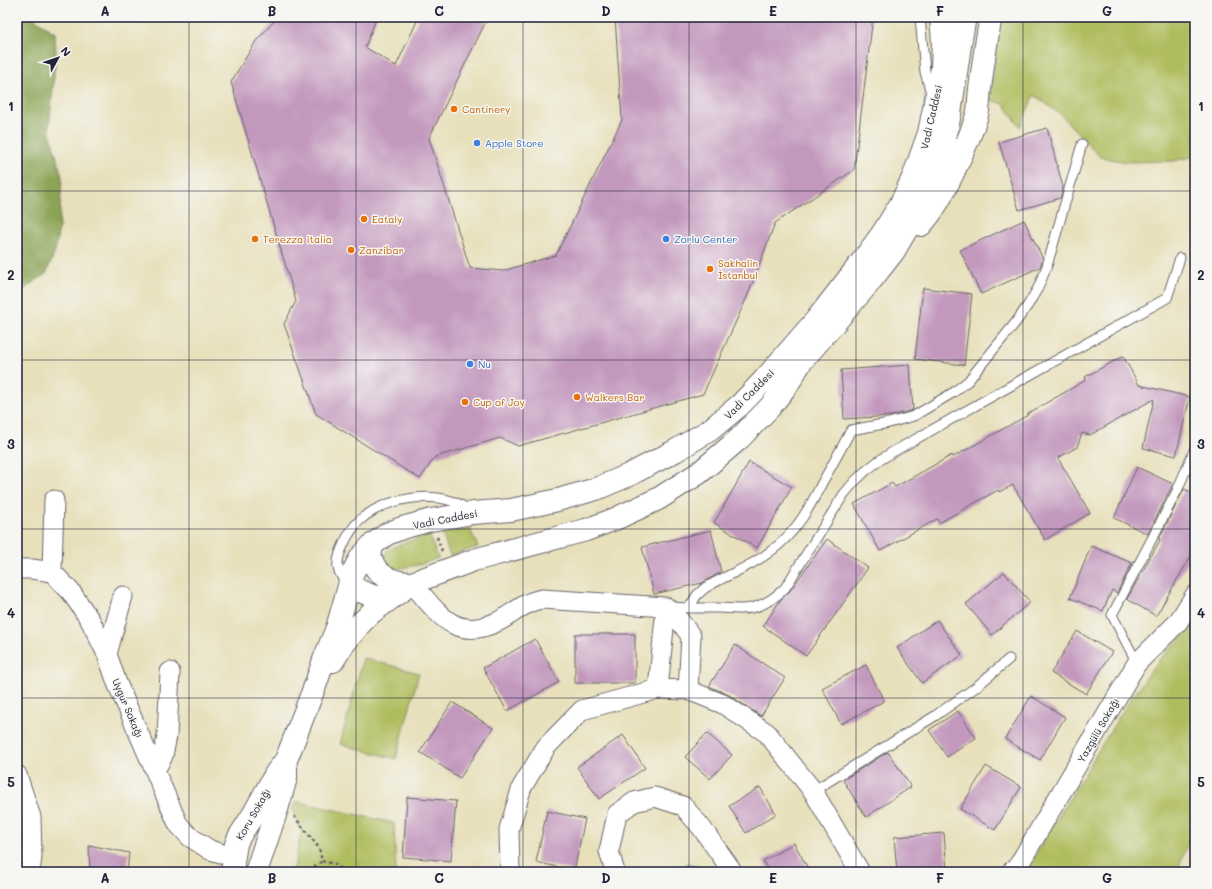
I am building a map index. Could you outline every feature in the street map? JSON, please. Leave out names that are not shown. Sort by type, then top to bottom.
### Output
[{"type":"main road","name":"Vadi Caddesi","points":[[349,585],[353,572],[361,557],[372,545],[387,534],[431,520],[473,513],[510,510],[558,500],[596,489],[629,475],[675,451],[710,430],[740,405],[764,380],[817,319],[864,260],[900,205],[913,178],[929,133],[935,106],[942,68],[943,42],[941,17]]},
{"type":"main road","points":[[894,251],[918,210],[943,146],[950,114],[965,17]]},
{"type":"main road","points":[[894,251],[927,219],[946,186],[967,143],[978,110],[991,17]]},
{"type":"main road","name":"Vadi Caddesi","points":[[392,597],[412,583],[448,569],[474,560],[586,530],[615,519],[658,499],[699,473],[740,438],[770,407],[788,384],[801,362],[869,283],[894,251]]},
{"type":"main road","points":[[372,545],[371,560],[377,571],[391,580],[400,583],[412,583]]},
{"type":"main road","points":[[349,585],[375,597],[392,597]]},
{"type":"main road","name":"Koru Sokağı","points":[[233,864],[236,844],[242,832],[276,773],[286,760],[337,628],[349,585]]},
{"type":"main road","name":"Koru Sokağı","points":[[315,686],[360,624],[372,612],[392,597]]},
{"type":"main road","name":"Koru Sokağı","points":[[257,871],[286,778],[286,760]]},
{"type":"main road","points":[[242,832],[254,834],[266,842]]},
{"type":"main road","points":[[233,864],[257,871]]},
{"type":"street","points":[[17,569],[32,569],[52,572],[54,500]]},
{"type":"street","name":"Uygur Sokağı","points":[[52,572],[71,592],[90,620],[107,654],[117,683],[178,824],[190,837],[233,864]]},
{"type":"street","points":[[412,583],[446,621],[461,628],[478,630],[499,622],[528,603],[542,599],[666,607],[679,620],[691,636],[688,690]]},
{"type":"street","name":"Yazgülü Sokağı","points":[[1011,872],[1018,866],[1137,663],[1178,622],[1195,595]]},
{"type":"street","points":[[107,654],[123,596]]},
{"type":"street","points":[[658,689],[666,607]]},
{"type":"street","points":[[155,770],[163,756],[167,736],[170,672]]},
{"type":"street","points":[[510,872],[509,829],[522,787],[546,746],[582,710],[658,689],[688,690],[724,704],[767,734],[813,791],[860,872]]},
{"type":"street","points":[[17,775],[31,817],[32,857],[30,872]]},
{"type":"street","points":[[615,872],[609,851],[617,814],[634,802],[655,797],[683,806],[701,827],[733,872]]},
{"type":"lane","points":[[920,17],[925,72],[935,106]]},
{"type":"lane","points":[[689,608],[697,595],[705,588],[758,561],[786,538],[799,524],[809,509],[851,430],[889,423],[914,416],[954,392],[968,380],[1016,322],[1038,288],[1047,266],[1082,144]]},
{"type":"lane","points":[[666,607],[744,609],[770,601],[785,588],[844,494],[863,472],[891,453],[1167,298],[1180,258]]},
{"type":"lane","points":[[1137,663],[1112,614],[1178,491],[1195,448]]},
{"type":"lane","points":[[349,585],[342,579],[338,570],[338,558],[346,540],[356,525],[365,516],[380,507],[400,499],[424,497],[441,499],[459,504],[473,513]]},
{"type":"lane","points":[[813,791],[935,716],[976,687],[1010,660]]},
{"type":"path","points":[[431,520],[448,569]]},
{"type":"path","points":[[278,806],[291,812],[319,848],[322,861]]},
{"type":"path","points":[[311,872],[312,869],[322,861]]},
{"type":"path","points":[[322,861],[335,864],[345,872]]},
{"type":"green space","points":[[17,17],[34,17],[55,33],[56,56],[49,129],[62,177],[59,227],[55,252],[46,274],[27,287],[17,297]]},
{"type":"green space","points":[[999,17],[1195,17],[1195,156],[1174,161],[1126,162],[1100,157],[1060,114],[1034,95],[1020,127],[1004,104],[990,100]]},
{"type":"green space","points":[[470,529],[478,547],[450,556],[442,533]]},
{"type":"green space","points":[[429,534],[438,558],[422,564],[391,570],[386,566],[384,559],[387,551],[396,546]]},
{"type":"green space","points":[[1195,623],[1195,824],[1177,872],[1025,872],[1123,710],[1159,660]]},
{"type":"green space","points":[[363,658],[419,673],[396,759],[340,744]]},
{"type":"green space","points":[[295,801],[394,823],[396,872],[293,872],[301,833],[293,809]]},
{"type":"water","points":[[687,863],[698,867],[702,872],[685,872]]},
{"type":"building","name":"Zorlu Center","points":[[278,17],[377,17],[365,47],[396,66],[419,17],[488,17],[429,138],[470,268],[503,271],[556,255],[622,120],[615,17],[873,17],[854,170],[775,223],[747,297],[703,394],[518,446],[500,438],[435,457],[420,479],[316,414],[284,324],[296,301],[231,82],[256,41]]},
{"type":"building","points":[[1047,128],[1063,187],[1060,198],[1019,210],[999,142]]},
{"type":"building","points":[[1024,220],[1043,259],[1040,267],[981,294],[960,250]]},
{"type":"building","points":[[923,288],[972,294],[964,365],[915,359]]},
{"type":"building","points":[[1123,356],[1139,385],[1190,397],[1176,456],[1143,448],[1154,399],[1090,435],[1082,433],[1077,447],[1058,458],[1090,513],[1045,540],[1013,485],[999,492],[998,490],[939,523],[937,519],[880,551],[854,504],[892,483],[895,487],[952,455],[953,457],[1028,415],[1027,414],[1086,380],[1085,377]]},
{"type":"building","points":[[910,365],[913,410],[891,416],[844,419],[841,370]]},
{"type":"building","points":[[749,462],[792,487],[757,548],[714,523]]},
{"type":"building","points":[[1137,467],[1173,484],[1148,534],[1114,518]]},
{"type":"building","points":[[1184,489],[1195,494],[1195,549],[1156,616],[1127,599],[1160,540],[1159,539]]},
{"type":"building","points":[[711,530],[721,572],[702,583],[654,594],[642,547]]},
{"type":"building","points":[[827,539],[868,568],[806,656],[763,626],[781,599],[790,591]]},
{"type":"building","points":[[1091,546],[1132,563],[1117,593],[1112,590],[1103,611],[1070,598]]},
{"type":"building","points":[[1004,572],[1030,602],[992,635],[966,604]]},
{"type":"building","points":[[937,620],[962,655],[922,683],[897,648]]},
{"type":"building","points":[[1077,631],[1112,652],[1086,694],[1051,673]]},
{"type":"building","points":[[575,634],[635,634],[635,683],[575,683]]},
{"type":"building","points":[[535,639],[559,682],[507,711],[483,668]]},
{"type":"building","points":[[735,645],[785,678],[761,716],[729,695],[709,686]]},
{"type":"building","points":[[866,665],[884,701],[841,724],[822,688]]},
{"type":"building","points":[[1031,696],[1065,717],[1040,760],[1005,739]]},
{"type":"building","points":[[452,702],[493,728],[460,778],[420,752]]},
{"type":"building","points":[[958,711],[976,738],[947,757],[929,730]]},
{"type":"building","points":[[707,733],[732,755],[710,779],[685,757]]},
{"type":"building","points":[[623,735],[645,768],[599,799],[577,767]]},
{"type":"building","points":[[888,752],[911,787],[866,817],[843,780]]},
{"type":"building","points":[[986,766],[1021,787],[995,830],[960,809]]},
{"type":"building","points":[[760,787],[776,814],[746,833],[729,806]]},
{"type":"building","points":[[407,797],[456,801],[451,861],[403,857]]},
{"type":"building","points":[[547,811],[585,819],[574,871],[536,862]]},
{"type":"building","points":[[944,833],[947,872],[897,872],[894,837]]},
{"type":"building","points":[[794,843],[810,872],[769,872],[763,861]]},
{"type":"building","points":[[89,845],[129,853],[127,872],[90,872]]},
{"type":"place","name":"Cantinery","points":[[454,109]]},
{"type":"place","name":"Apple Store","points":[[477,143]]},
{"type":"place","name":"Eataly","points":[[364,219]]},
{"type":"place","name":"Terezza italia","points":[[255,239]]},
{"type":"place","name":"Zorlu Center","points":[[666,239]]},
{"type":"place","name":"Zanzibar","points":[[351,250]]},
{"type":"place","name":"Sakhalin İstanbul","points":[[710,269]]},
{"type":"place","name":"Nu","points":[[470,364]]},
{"type":"place","name":"Walkers Bar","points":[[577,397]]},
{"type":"place","name":"Cup of Joy","points":[[465,402]]}]
